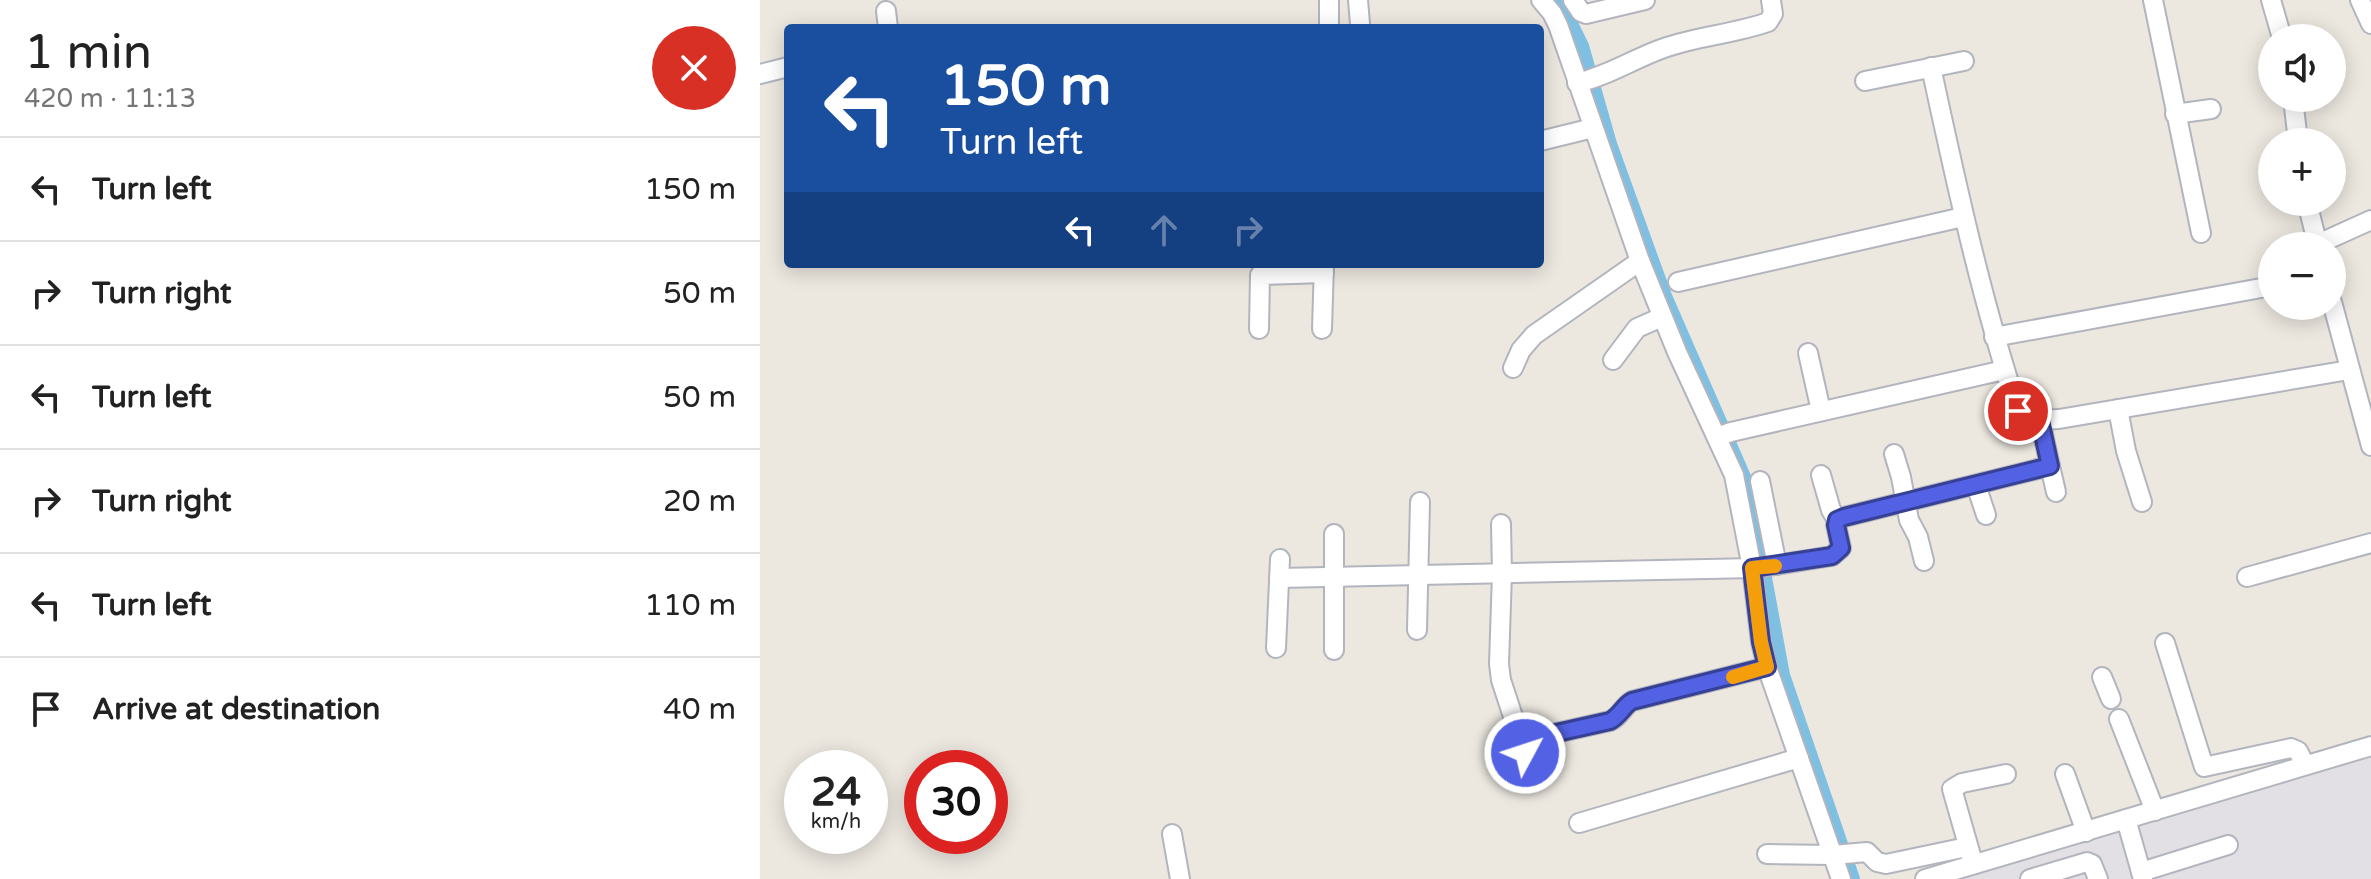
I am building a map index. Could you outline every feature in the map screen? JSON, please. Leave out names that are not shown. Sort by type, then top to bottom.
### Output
[{"type":"street","points":[[1329,0],[1329,24]]},
{"type":"street","points":[[1358,0],[1360,24]]},
{"type":"street","points":[[1541,0],[1552,13],[1586,81],[1593,128],[1640,261],[1662,317],[1723,435],[1764,567]]},
{"type":"street","points":[[1573,0],[1586,14],[1645,0]]},
{"type":"street","points":[[1586,81],[1668,47],[1768,22],[1773,14],[1771,0]]},
{"type":"street","points":[[2153,0],[2201,233]]},
{"type":"street","points":[[2271,0],[2278,24]]},
{"type":"street","points":[[2360,0],[2371,22]]},
{"type":"street","points":[[1865,81],[1964,61]]},
{"type":"street","points":[[1931,67],[1963,217],[1994,337],[2023,418],[2040,420],[2118,409],[2349,370]]},
{"type":"street","points":[[760,74],[784,68]]},
{"type":"street","points":[[2175,114],[2211,109]]},
{"type":"street","points":[[1544,140],[1593,128]]},
{"type":"street","points":[[1678,282],[1963,217]]},
{"type":"street","points":[[2346,232],[2371,220]]},
{"type":"street","points":[[1513,368],[1521,350],[1534,335],[1640,261]]},
{"type":"street","points":[[1259,329],[1260,275],[1324,268],[1322,329]]},
{"type":"street","points":[[1994,337],[2258,289]]},
{"type":"street","points":[[1613,360],[1637,328],[1662,317]]},
{"type":"street","points":[[2336,320],[2371,446]]},
{"type":"street","points":[[1808,353],[1821,411]]},
{"type":"street","points":[[1723,435],[2004,370]]},
{"type":"street","points":[[2118,409],[2126,451],[2142,502]]},
{"type":"street","points":[[2040,420],[2056,492]]},
{"type":"street","points":[[1894,454],[1904,503],[1924,561]]},
{"type":"street","points":[[1837,520],[2050,466]]},
{"type":"street","points":[[1279,578],[1764,567],[1838,553],[1841,548],[1837,520],[1821,475]]},
{"type":"street","points":[[1760,481],[1764,567],[1761,642],[1799,758],[1840,854],[1841,879]]},
{"type":"street","points":[[1976,485],[1986,515]]},
{"type":"street","points":[[1417,630],[1420,502]]},
{"type":"street","points":[[1501,524],[1499,664],[1501,680],[1523,747],[1610,721],[1632,701],[1767,667]]},
{"type":"street","points":[[1334,534],[1334,650]]},
{"type":"street","points":[[2247,577],[2371,543]]},
{"type":"street","points":[[1276,648],[1280,559]]},
{"type":"street","points":[[2165,643],[2211,794]]},
{"type":"street","points":[[2102,677],[2111,699]]},
{"type":"street","points":[[2119,719],[2155,811]]},
{"type":"street","points":[[1767,854],[1867,852],[1877,862],[1886,864],[1971,856],[2086,832],[2371,746]]},
{"type":"street","points":[[2204,767],[2291,748],[2298,751],[2305,765]]},
{"type":"street","points":[[1579,823],[1799,758]]},
{"type":"street","points":[[1971,856],[1952,789],[1962,783],[2006,774]]},
{"type":"street","points":[[2065,774],[2086,832]]},
{"type":"street","points":[[2126,819],[2142,876],[2228,845]]},
{"type":"street","points":[[1172,834],[1180,879]]},
{"type":"street","points":[[1925,879],[1971,856]]},
{"type":"street","points":[[2030,879],[2087,862],[2092,864],[2098,879]]},
{"type":"shaded area","points":[[2371,758],[2371,879],[1937,879]]},
{"type":"waterway","points":[[1555,0],[1563,7],[1582,46],[1610,144],[1665,296],[1748,486],[1783,675],[1853,879]]},
{"type":"slow traffic","points":[[1733,677],[1767,667],[1752,568],[1775,566]]},
{"type":"route","points":[[1525,753],[1521,741],[1610,721],[1632,701],[1767,667],[1752,568],[1838,553],[1841,548],[1836,525],[1837,520],[1844,517],[2050,466],[2040,420],[2023,418],[2018,411]]}]
